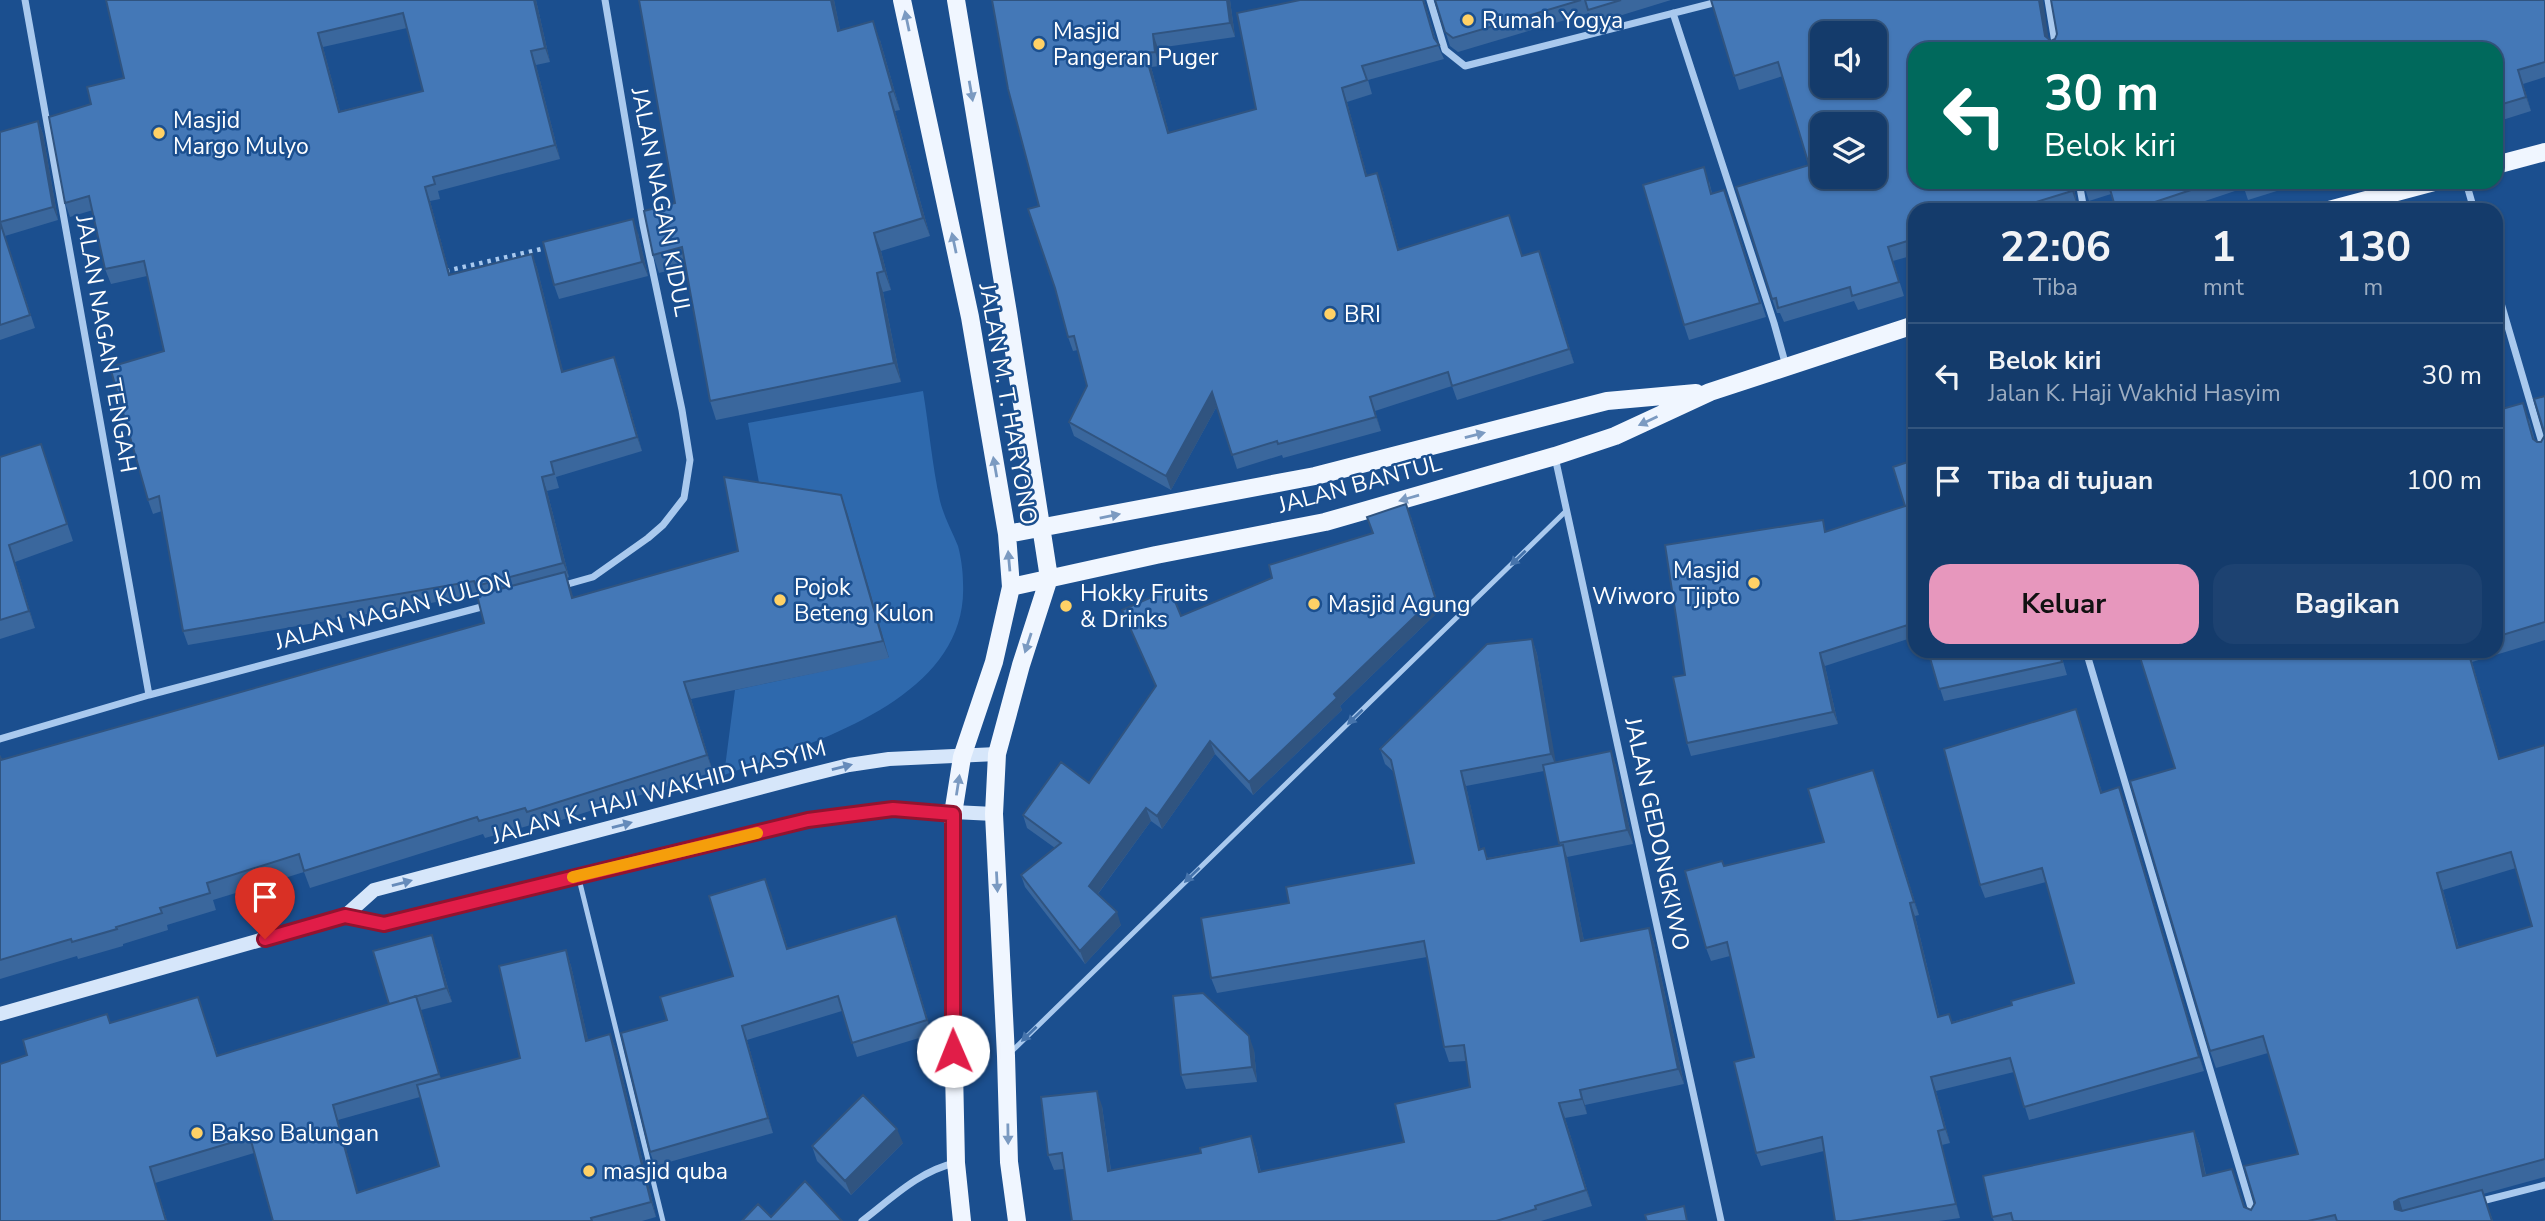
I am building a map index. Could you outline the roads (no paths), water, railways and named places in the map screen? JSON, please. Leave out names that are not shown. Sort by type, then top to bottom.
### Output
[{"type":"main road","name":"JALAN M. T. HARYONO","points":[[902,0],[970,317],[1007,534],[1011,587],[995,662],[962,757],[953,814],[956,1163],[962,1221]]},
{"type":"main road","name":"JALAN M. T. HARYONO","points":[[956,0],[1049,578]]},
{"type":"main road","points":[[2503,164],[2545,152]]},
{"type":"main road","points":[[2355,203],[2408,189]]},
{"type":"main road","name":"JALAN BANTUL","points":[[1011,587],[1325,522],[1555,456],[1615,436],[1710,392],[1908,327]]},
{"type":"main road","name":"JALAN BANTUL","points":[[1007,534],[1315,476],[1606,401],[1710,392]]},
{"type":"main road","points":[[1017,1221],[1009,1162],[994,814],[997,754],[1021,665],[1049,578]]},
{"type":"main road","name":"JALAN K. HAJI WAKHID HASYIM","points":[[0,1014],[345,916],[374,890],[801,777],[849,765],[889,759],[997,754]]},
{"type":"main road","name":"JALAN K. HAJI WAKHID HASYIM","points":[[345,916],[384,924],[808,820],[893,809],[994,814]]},
{"type":"street","name":"JALAN NAGAN TENGAH","points":[[25,0],[149,695]]},
{"type":"street","name":"JALAN NAGAN KIDUL","points":[[553,588],[593,577],[663,525],[684,498],[690,460],[643,225],[605,0]]},
{"type":"street","points":[[1430,0],[1445,50],[1465,66],[1725,0]]},
{"type":"street","points":[[2048,0],[2055,42]]},
{"type":"street","points":[[1673,13],[1786,367]]},
{"type":"street","points":[[2503,310],[2545,453]]},
{"type":"street","name":"JALAN GEDONGKIWO","points":[[1555,456],[1721,1221]]},
{"type":"street","name":"JALAN NAGAN KULON","points":[[0,739],[149,695],[499,602]]},
{"type":"street","points":[[2088,658],[2255,1221]]},
{"type":"street","points":[[862,1221],[923,1175],[937,1167],[956,1163]]},
{"type":"street","points":[[2469,1204],[2545,1185]]},
{"type":"lane","points":[[1006,1056],[1567,510]]},
{"type":"lane","points":[[579,876],[663,1221]]},
{"type":"place","name":"Rumah Yogya","points":[[1468,20]]},
{"type":"place","name":"Masjid Pangeran Puger","points":[[1039,44]]},
{"type":"place","name":"Masjid Margo Mulyo","points":[[159,133]]},
{"type":"place","name":"BRI","points":[[1330,314]]},
{"type":"place","name":"Masjid Wiworo Tjipto","points":[[1754,583]]},
{"type":"place","name":"Pojok Beteng Kulon","points":[[780,600]]},
{"type":"place","name":"Masjid Agung","points":[[1314,604]]},
{"type":"place","name":"Hokky Fruits & Drinks","points":[[1066,606]]},
{"type":"place","name":"Bakso Balungan","points":[[197,1133]]},
{"type":"place","name":"masjid quba","points":[[589,1171]]}]
